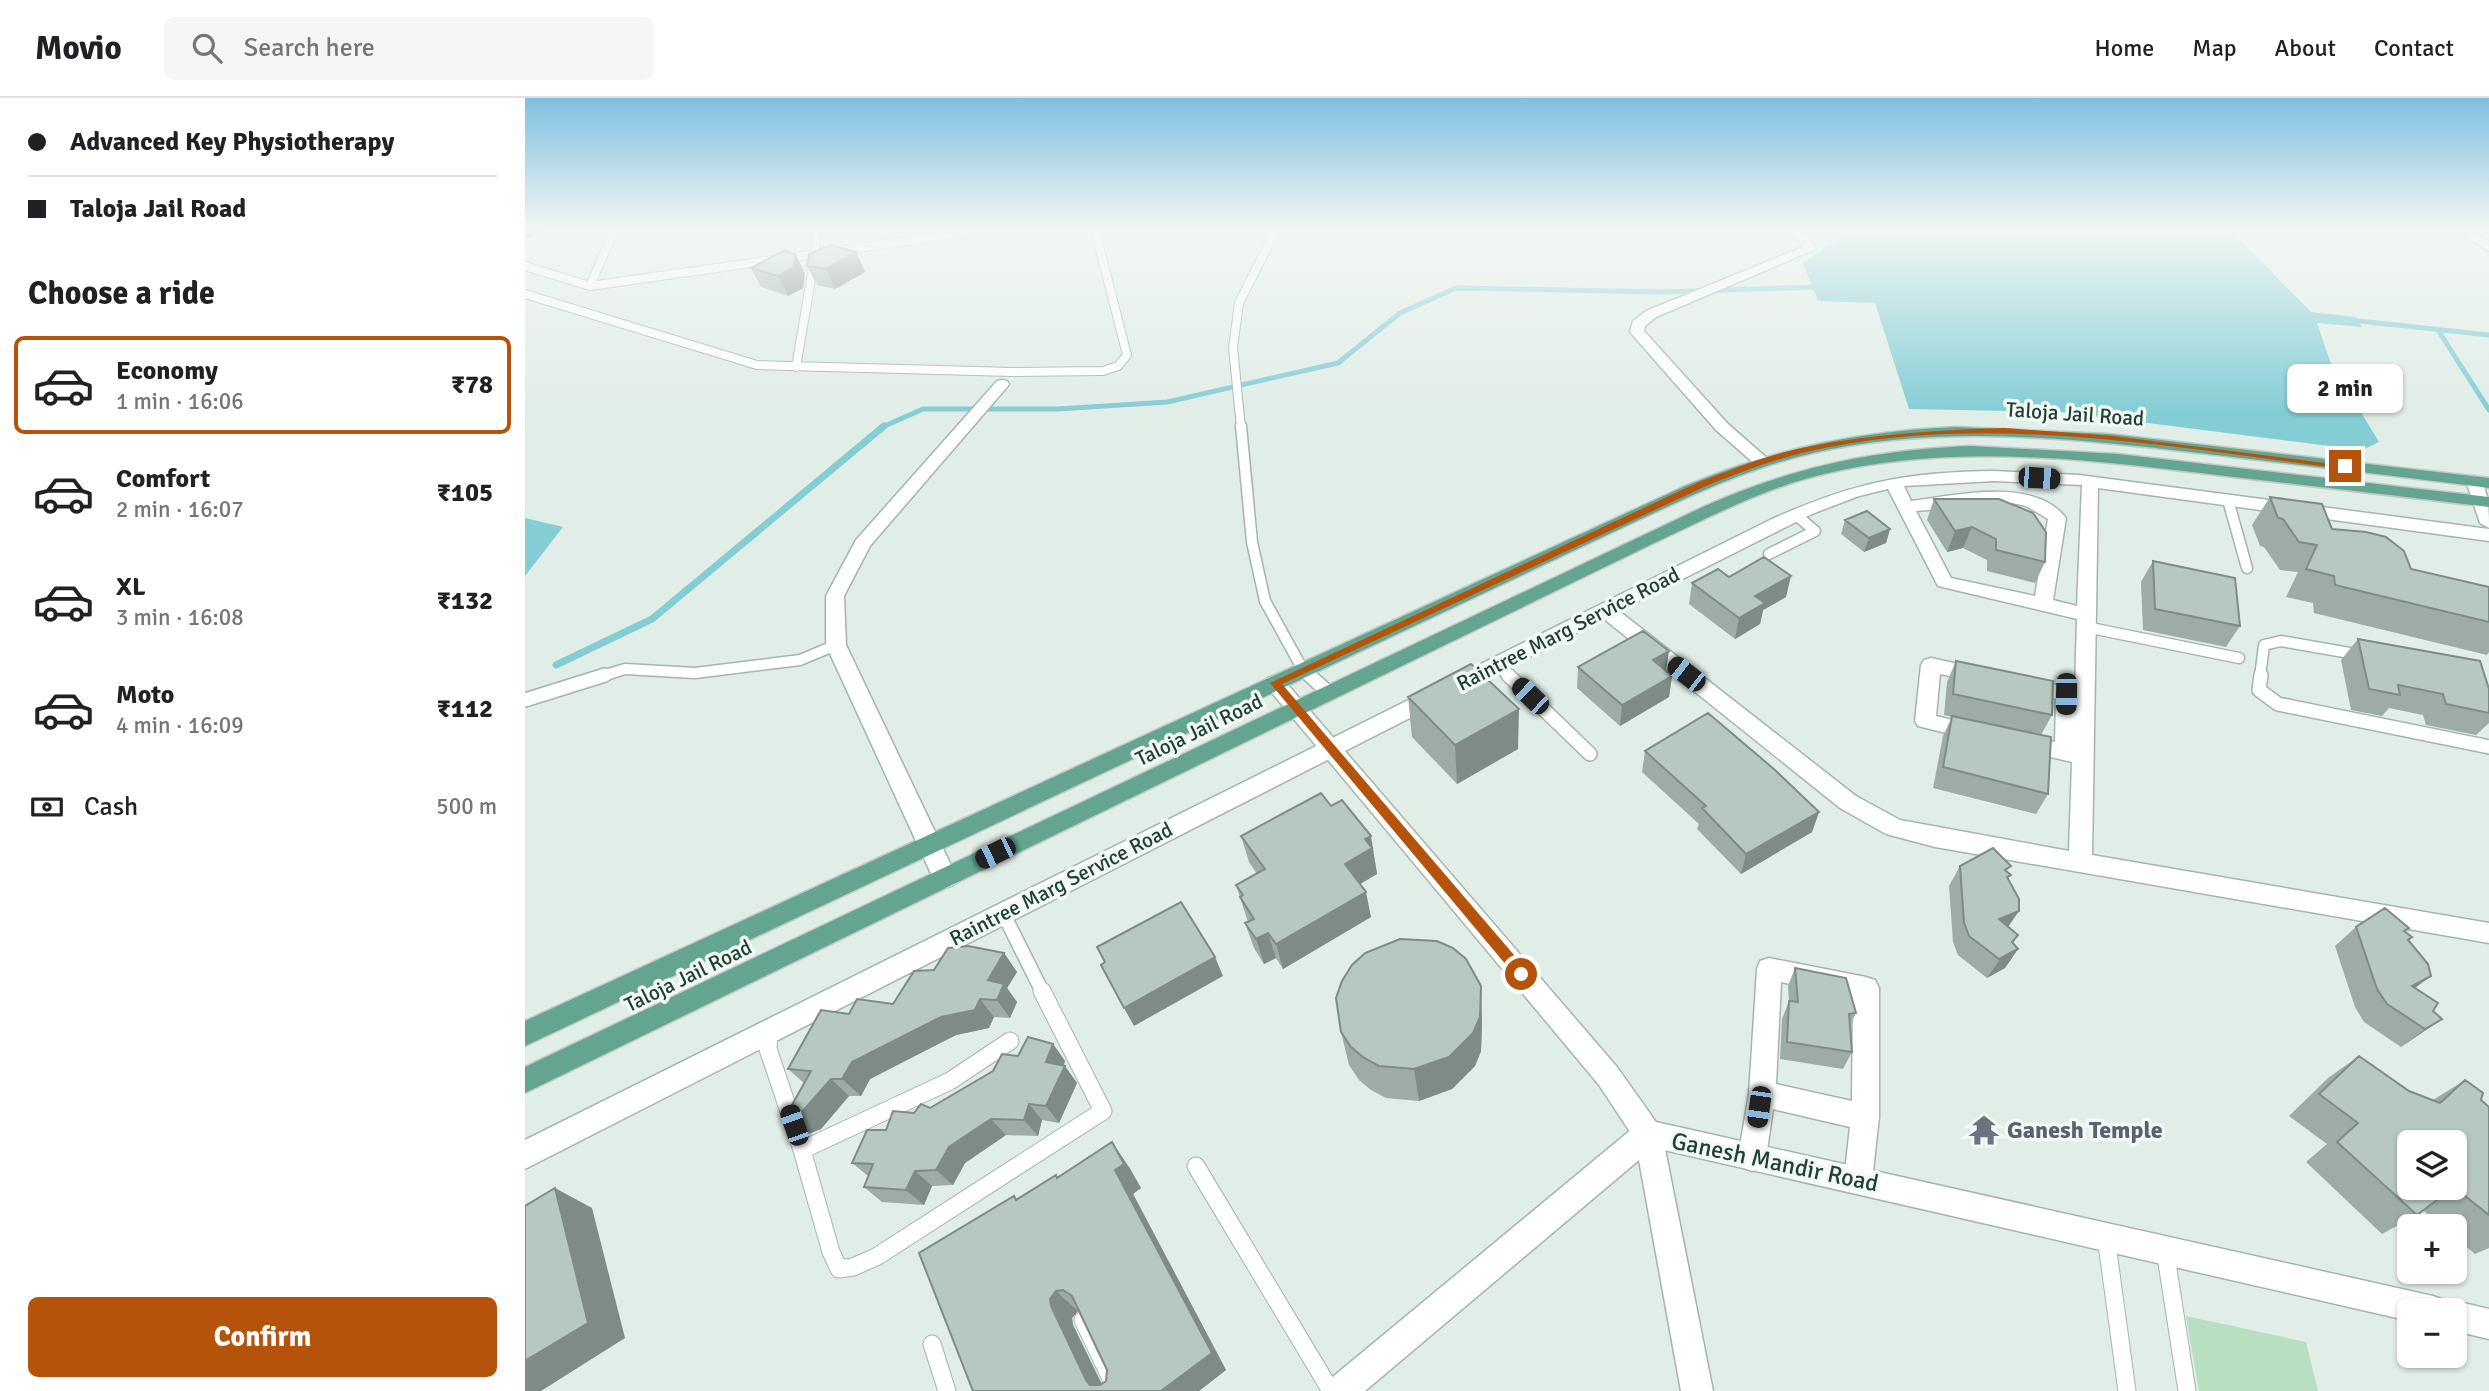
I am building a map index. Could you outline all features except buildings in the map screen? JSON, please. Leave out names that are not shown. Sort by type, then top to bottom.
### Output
[{"type":"main road","name":"Taloja Jail Road","points":[[525,1034],[1702,484],[1762,462],[1806,450],[1889,436],[2005,430],[2135,440],[2483,492]]},
{"type":"main road","name":"Taloja Jail Road","points":[[525,1080],[1726,502],[1795,477],[1854,463],[1942,452],[2053,452],[2483,492]]},
{"type":"street","points":[[1705,290],[1651,314],[1638,324],[1637,332],[1722,427],[1762,462]]},
{"type":"street","points":[[945,878],[837,645],[835,596],[862,544],[1007,378]]},
{"type":"street","name":"Raintree Marg Service Road","points":[[525,1155],[1795,515],[1853,492],[1893,482],[1995,476],[2090,482],[2489,535]]},
{"type":"street","points":[[1893,482],[1944,582],[2043,605],[2085,621]]},
{"type":"street","points":[[2080,863],[2073,754],[2075,696],[2085,621],[2090,482]]},
{"type":"street","points":[[2483,492],[2489,523]]},
{"type":"street","points":[[1907,507],[2005,499],[2023,499],[2043,507],[2057,518],[2043,605]]},
{"type":"street","points":[[1605,610],[1848,802],[1874,819],[1914,834],[2489,933]]},
{"type":"street","points":[[2073,754],[1925,721],[1931,665],[2075,696]]},
{"type":"street","name":"Ganesh Mandir Road","points":[[1275,683],[1608,1076],[1648,1134],[2397,1303]]},
{"type":"street","points":[[1752,1157],[1762,1094],[1769,969],[1866,988],[1865,1117],[1858,1180]]},
{"type":"street","points":[[1762,1094],[1865,1117]]},
{"type":"street","points":[[1340,1391],[1648,1134],[1697,1391]]},
{"type":"street","points":[[2467,1319],[2489,1324]]},
{"type":"lane","points":[[796,367],[809,290]]},
{"type":"lane","points":[[525,294],[757,365],[1007,378],[1103,371],[1116,368],[1124,362],[1126,355],[1110,290]]},
{"type":"lane","points":[[1245,290],[1239,303],[1233,347],[1251,542],[1265,601],[1303,670],[1329,692]]},
{"type":"lane","points":[[2228,500],[2247,568]]},
{"type":"lane","points":[[1769,554],[1815,531],[1795,515]]},
{"type":"lane","points":[[2085,621],[2239,658]]},
{"type":"lane","points":[[2372,657],[2280,641],[2264,645],[2259,690],[2278,704],[2489,747]]},
{"type":"lane","points":[[525,700],[625,669],[695,673],[800,660],[837,645]]},
{"type":"lane","points":[[1497,665],[1590,754]]},
{"type":"lane","points":[[769,1032],[768,1049],[802,1150],[831,1252],[839,1269],[853,1268],[876,1257],[1103,1111],[1003,913]]},
{"type":"lane","points":[[802,1150],[950,1081],[1010,1041]]},
{"type":"lane","points":[[1196,1166],[1331,1391]]},
{"type":"lane","points":[[2106,1237],[2127,1391]]},
{"type":"lane","points":[[2165,1250],[2187,1391]]},
{"type":"lane","points":[[1083,1320],[1117,1391]]},
{"type":"lane","points":[[932,1344],[947,1391]]},
{"type":"green space","points":[[2186,1316],[2306,1342],[2318,1391],[2199,1391]]},
{"type":"water","points":[[1814,290],[2290,290],[2311,312],[2356,317],[2362,327],[2317,323],[2330,361],[2379,442],[2362,450],[2061,412],[1909,409],[1875,303],[1818,301]]},
{"type":"water","points":[[525,518],[563,527],[525,576]]},
{"type":"waterway","points":[[883,426],[923,409],[1058,409],[1167,402],[1338,363],[1400,313],[1451,290]]},
{"type":"waterway","points":[[1575,290],[1713,290]]},
{"type":"waterway","points":[[2350,320],[2489,335]]},
{"type":"waterway","points":[[2438,330],[2489,410]]},
{"type":"waterway","points":[[556,665],[652,619],[883,426]]},
{"type":"place","name":"Ganesh Temple","points":[[1984,1130]]},
{"type":"route","points":[[1521,974],[1275,683],[1702,484],[1775,458],[1838,443],[1930,432],[2005,430],[2113,438],[2345,466]]}]
